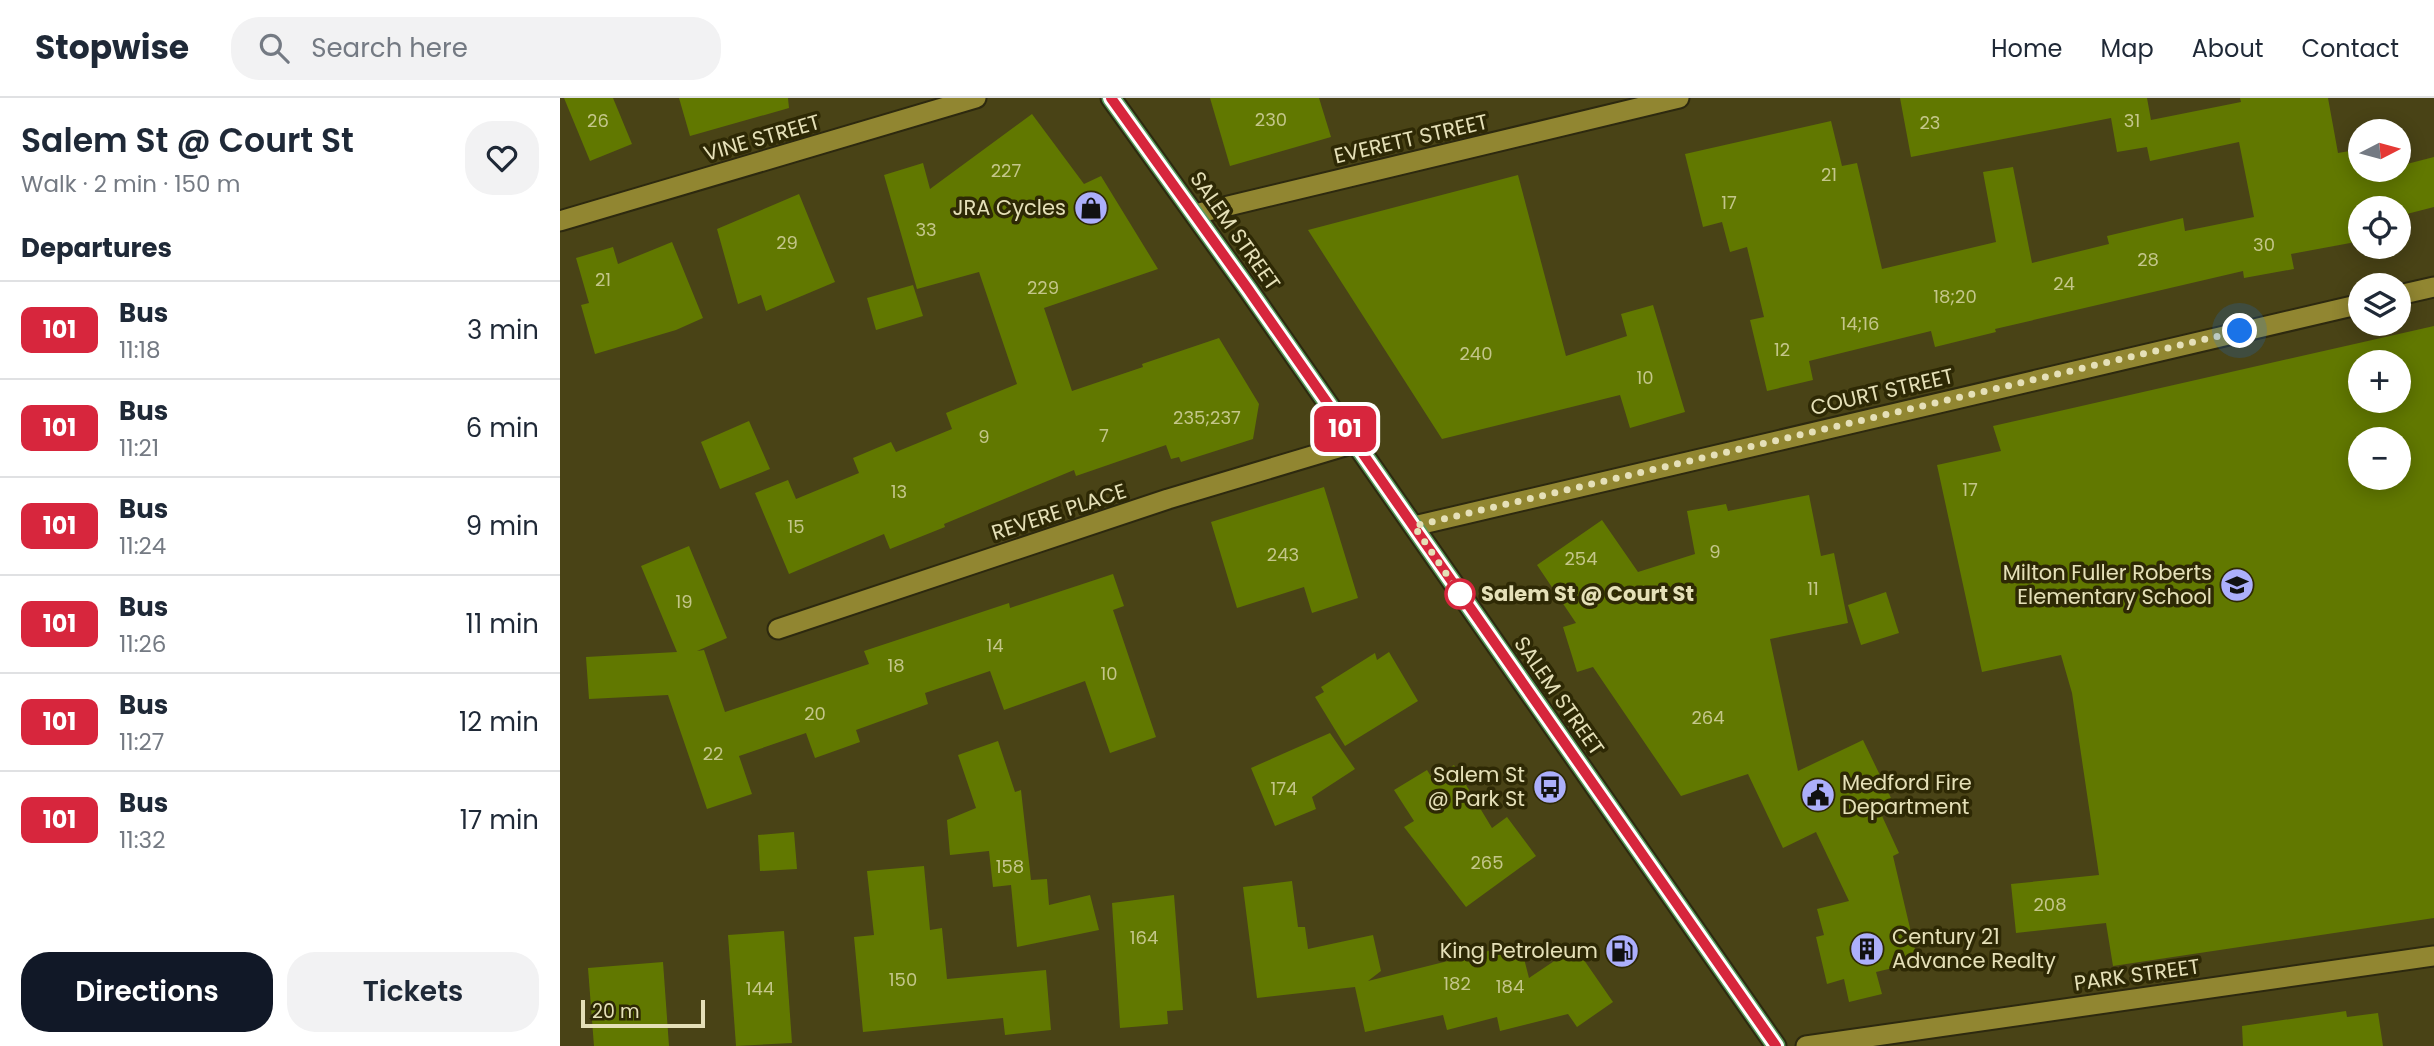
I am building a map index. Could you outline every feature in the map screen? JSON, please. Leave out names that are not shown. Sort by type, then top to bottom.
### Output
[{"type":"main road","name":"SALEM STREET","points":[[1111,98],[1414,526],[1776,1046]]},
{"type":"street","name":"VINE STREET","points":[[560,221],[976,98]]},
{"type":"street","name":"EVERETT STREET","points":[[1195,214],[1678,98]]},
{"type":"street","points":[[2411,292],[2434,287]]},
{"type":"street","name":"COURT STREET","points":[[1414,526],[2348,307]]},
{"type":"street","name":"REVERE PLACE","points":[[778,629],[1168,499],[1355,443]]},
{"type":"street","name":"PARK STREET","points":[[1806,1046],[2434,956]]},
{"type":"building","points":[[564,98],[613,98],[632,144],[590,161]]},
{"type":"building","points":[[679,98],[788,98],[789,108],[690,136]]},
{"type":"building","points":[[1210,98],[1319,98],[1331,137],[1230,166]]},
{"type":"building","points":[[1900,98],[2147,98],[2151,120],[2241,102],[2240,98],[2328,98],[2338,153],[2348,151],[2348,182],[2412,182],[2412,163],[2434,157],[2434,207],[2411,213],[2411,196],[2348,196],[2348,243],[2291,254],[2294,269],[2244,278],[2243,271],[1995,329],[1996,332],[1935,347],[1931,331],[1809,361],[1813,380],[1767,391],[1750,320],[1764,317],[1747,247],[1730,252],[1722,222],[1703,227],[1685,154],[1831,121],[1842,166],[1857,163],[1882,269],[1996,242],[1983,172],[2013,167],[2032,263],[2109,244],[2107,236],[2183,218],[2185,231],[2254,217],[2239,142],[2150,161],[2147,147],[2117,152],[2111,118],[1911,157]]},
{"type":"building","points":[[1032,114],[1084,184],[1101,176],[1158,269],[1044,308],[1072,391],[1219,338],[1259,404],[1253,439],[1181,462],[1179,457],[1171,459],[1166,445],[1076,476],[1074,470],[890,549],[884,534],[789,574],[755,493],[788,480],[796,499],[859,473],[853,458],[891,442],[896,452],[952,429],[946,413],[1017,384],[979,272],[917,289],[884,175],[923,163],[930,189]]},
{"type":"building","points":[[1518,175],[1566,356],[1627,336],[1621,314],[1653,305],[1685,412],[1630,428],[1620,395],[1442,439],[1308,230]]},
{"type":"building","points":[[799,194],[835,282],[766,311],[761,295],[738,304],[717,229]]},
{"type":"building","points":[[672,242],[703,318],[676,330],[595,354],[581,305],[589,303],[576,258],[613,247],[618,264]]},
{"type":"building","points":[[913,285],[923,316],[876,330],[867,298]]},
{"type":"building","name":"Milton Fuller Roberts Elementary School","points":[[2434,326],[2434,918],[2113,966],[2106,923],[2016,933],[2011,884],[2099,875],[2072,693],[2061,655],[1982,672],[1937,465],[2001,451],[1993,426],[2390,336],[2411,336],[2411,331]]},
{"type":"building","points":[[749,421],[770,469],[720,489],[701,442]]},
{"type":"building","points":[[1324,487],[1358,598],[1312,613],[1304,587],[1237,608],[1211,522]]},
{"type":"building","points":[[1809,495],[1821,556],[1834,553],[1848,623],[1770,639],[1798,771],[1863,740],[1891,798],[1877,805],[1899,853],[1893,856],[1918,962],[1876,972],[1882,994],[1849,1002],[1844,979],[1827,984],[1816,937],[1824,935],[1817,909],[1849,901],[1816,832],[1783,848],[1748,774],[1681,796],[1593,667],[1577,672],[1563,627],[1576,623],[1537,565],[1602,520],[1638,572],[1695,554],[1687,511],[1726,504],[1728,511]]},
{"type":"building","points":[[689,546],[727,638],[697,651],[704,650],[725,712],[869,664],[864,651],[1009,603],[1010,608],[1113,574],[1124,606],[1113,610],[1156,737],[1110,753],[1085,681],[1004,710],[990,671],[925,693],[928,704],[856,730],[860,742],[815,758],[806,733],[739,756],[752,794],[707,809],[668,695],[589,699],[586,657],[677,652],[641,566]]},
{"type":"building","points":[[1886,592],[1899,633],[1861,645],[1848,605]]},
{"type":"building","points":[[1389,652],[1418,701],[1345,746],[1315,697],[1324,692],[1321,687],[1375,653],[1377,660]]},
{"type":"building","points":[[1330,733],[1355,769],[1312,797],[1316,809],[1275,826],[1251,768]]},
{"type":"building","points":[[998,741],[1015,792],[1021,790],[1031,880],[1047,879],[1049,905],[1090,895],[1099,930],[1017,947],[1011,885],[993,887],[989,851],[950,855],[947,820],[976,808],[958,755]]},
{"type":"building","points":[[1454,765],[1492,828],[1507,817],[1536,856],[1466,907],[1404,827],[1414,821],[1394,790],[1427,770],[1432,778]]},
{"type":"building","points":[[794,832],[797,869],[760,871],[758,835]]},
{"type":"building","points":[[924,866],[930,930],[942,928],[947,979],[1046,970],[1051,1030],[1005,1035],[1003,1018],[863,1032],[854,937],[874,935],[867,871]]},
{"type":"building","points":[[1292,881],[1298,927],[1305,927],[1308,949],[1373,935],[1381,971],[1368,981],[1520,943],[1529,978],[1575,947],[1613,1002],[1577,1027],[1568,1014],[1500,1031],[1497,1017],[1447,1030],[1443,1015],[1365,1032],[1355,987],[1257,998],[1243,887]]},
{"type":"building","points":[[1174,895],[1183,1010],[1167,1011],[1168,1024],[1120,1028],[1112,903]]},
{"type":"building","points":[[784,931],[792,1043],[736,1046],[728,935]]},
{"type":"building","points":[[663,962],[669,1046],[594,1046],[588,968]]},
{"type":"building","points":[[2346,1011],[2347,1017],[2378,1013],[2383,1046],[2243,1046],[2242,1026]]},
{"type":"bus line","name":"101","points":[[1111,98],[1248,289],[1776,1046]]},
{"type":"place","name":"JRA Cycles","points":[[1091,208]]},
{"type":"place","name":"Milton Fuller Roberts Elementary School","points":[[2237,585]]},
{"type":"place","name":"Salem St @ Court St","points":[[1460,594]]},
{"type":"place","name":"Salem St @ Park St","points":[[1550,787]]},
{"type":"place","name":"Medford Fire Department","points":[[1818,795]]},
{"type":"place","name":"Century 21 Advance Realty","points":[[1867,949]]},
{"type":"place","name":"King Petroleum","points":[[1622,951]]},
{"type":"route","points":[[1460,594],[1414,526],[2240,331]]}]
